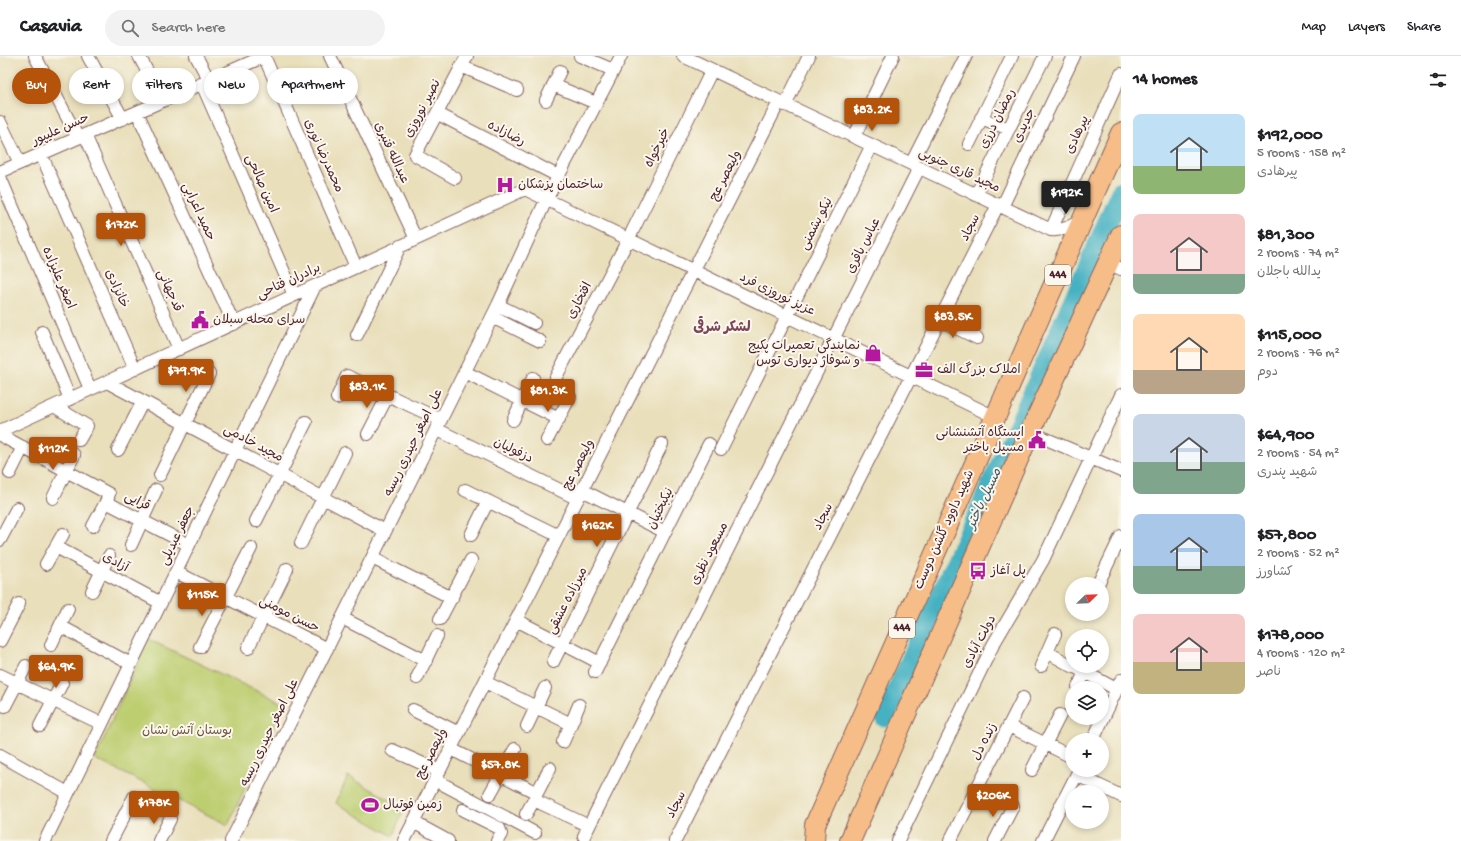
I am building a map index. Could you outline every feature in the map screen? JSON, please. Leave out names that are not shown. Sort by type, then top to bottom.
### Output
[{"type":"main road","name":"شهید داوود گلشن دوست","points":[[811,836],[1121,133]]},
{"type":"main road","points":[[850,841],[1030,432],[1114,266],[1121,235]]},
{"type":"street","name":"قدجهانی","points":[[35,56],[81,137],[179,349]]},
{"type":"street","points":[[88,56],[122,118]]},
{"type":"street","points":[[139,56],[145,68]]},
{"type":"street","name":"امین صالحی","points":[[196,56],[204,77]]},
{"type":"street","name":"عبدالله قنبری","points":[[330,56],[416,239]]},
{"type":"street","points":[[580,56],[613,70]]},
{"type":"street","name":"علی اصغر حیدری ریسه","points":[[231,841],[498,305],[547,198],[621,56]]},
{"type":"street","name":"مجید قاری جنوبی","points":[[683,56],[698,59],[712,70],[1050,230]]},
{"type":"street","name":"ولیعصر عج","points":[[404,841],[694,270],[782,103],[809,56]]},
{"type":"street","points":[[854,137],[893,56]]},
{"type":"street","name":"عباس باقری","points":[[834,338],[966,56]]},
{"type":"street","points":[[969,144],[1012,56]]},
{"type":"street","name":"رمضان درزی","points":[[976,194],[1045,56]]},
{"type":"street","name":"جدیدی","points":[[1000,206],[1074,56]]},
{"type":"street","name":"حسن علیپور","points":[[235,68],[258,57]]},
{"type":"street","name":"محمدرضا نوری","points":[[258,57],[356,267]]},
{"type":"street","points":[[464,61],[517,90]]},
{"type":"street","name":"نصیر نوروزی","points":[[455,178],[415,155],[464,61]]},
{"type":"street","name":"خیرخواه","points":[[629,238],[712,70]]},
{"type":"street","points":[[546,100],[560,71]]},
{"type":"street","name":"پیرهادی","points":[[1050,230],[1121,74]]},
{"type":"street","points":[[553,85],[596,103]]},
{"type":"street","name":"حسن علیپور","points":[[0,172],[156,104]]},
{"type":"street","name":"امین صالحی","points":[[215,104],[294,295]]},
{"type":"street","name":"حمید اعرابی","points":[[137,112],[234,324]]},
{"type":"street","name":"رضازاده","points":[[442,116],[558,176]]},
{"type":"street","points":[[982,118],[1008,129]]},
{"type":"street","points":[[0,122],[20,163]]},
{"type":"street","name":"نیکو بشمنی","points":[[787,315],[872,146]]},
{"type":"street","name":"خانزادی","points":[[41,154],[135,369]]},
{"type":"street","name":"اصغر علیزاده","points":[[0,177],[90,389]]},
{"type":"street","name":"برادران فتاحی","points":[[0,431],[525,189],[547,198]]},
{"type":"street","name":"عزیز نوروزی فرد","points":[[547,198],[995,417]]},
{"type":"street","name":"سجاد","points":[[675,841],[911,376],[1000,206]]},
{"type":"street","points":[[1050,230],[1058,231],[1066,228],[1085,216]]},
{"type":"street","name":"افتخاری","points":[[556,378],[629,238]]},
{"type":"street","points":[[357,335],[400,246]]},
{"type":"street","name":"جعفر عبدیلی","points":[[45,841],[315,286]]},
{"type":"street","points":[[498,305],[534,323]]},
{"type":"street","points":[[721,449],[787,315]]},
{"type":"street","points":[[492,317],[540,341]]},
{"type":"street","points":[[940,320],[977,338]]},
{"type":"street","points":[[42,332],[70,399]]},
{"type":"street","name":"مسعود نظری","points":[[536,797],[586,831],[834,338]]},
{"type":"street","points":[[465,372],[558,419]]},
{"type":"street","points":[[160,475],[209,374]]},
{"type":"street","name":"دزفولیان","points":[[337,398],[347,376],[388,395],[439,424],[580,494],[627,513],[665,532]]},
{"type":"street","points":[[513,420],[533,378]]},
{"type":"street","name":"مجید خادمی","points":[[107,382],[385,531]]},
{"type":"street","points":[[368,434],[388,395]]},
{"type":"street","name":"دولت آبادی","points":[[898,841],[993,645],[1043,560],[1121,395]]},
{"type":"street","points":[[547,440],[570,397]]},
{"type":"street","points":[[118,450],[143,401]]},
{"type":"street","points":[[54,406],[87,426],[79,440]]},
{"type":"street","points":[[256,521],[306,422]]},
{"type":"street","points":[[1030,432],[1121,471]]},
{"type":"street","name":"قرایی","points":[[0,435],[109,494],[106,502],[189,545]]},
{"type":"street","name":"میرزاده عشقی","points":[[552,662],[662,444]]},
{"type":"street","name":"نیکبختیان","points":[[562,644],[597,667],[709,444]]},
{"type":"street","points":[[10,473],[23,447]]},
{"type":"street","points":[[301,543],[345,453]]},
{"type":"street","points":[[53,498],[74,455]]},
{"type":"street","points":[[131,545],[156,490]]},
{"type":"street","points":[[465,490],[559,536]]},
{"type":"street","points":[[471,534],[488,501]]},
{"type":"street","points":[[93,526],[106,502]]},
{"type":"street","points":[[0,540],[5,521],[17,508]]},
{"type":"street","points":[[46,564],[63,534]]},
{"type":"street","points":[[1101,577],[1121,536]]},
{"type":"street","name":"آزادی","points":[[56,547],[161,603]]},
{"type":"street","points":[[200,647],[251,548]]},
{"type":"street","points":[[92,591],[109,556]]},
{"type":"street","points":[[372,558],[452,598]]},
{"type":"street","points":[[440,619],[471,560]]},
{"type":"street","points":[[248,648],[287,569]]},
{"type":"street","name":"حسن مومنی","points":[[176,572],[263,618],[327,649]]},
{"type":"street","points":[[0,641],[19,604]]},
{"type":"street","points":[[51,645],[68,609]]},
{"type":"street","points":[[342,618],[426,661]]},
{"type":"street","points":[[516,620],[562,644]]},
{"type":"street","points":[[60,626],[131,664]]},
{"type":"street","points":[[1041,666],[1055,634]]},
{"type":"street","points":[[417,678],[437,636]]},
{"type":"street","points":[[1047,652],[1065,662]]},
{"type":"street","points":[[5,706],[26,666]]},
{"type":"street","points":[[1095,673],[1119,684],[1096,733]]},
{"type":"street","points":[[0,675],[102,724]]},
{"type":"street","points":[[485,682],[571,724]]},
{"type":"street","points":[[40,726],[62,683]]},
{"type":"street","points":[[528,726],[545,688]]},
{"type":"street","name":"زنده دل","points":[[950,841],[1023,698]]},
{"type":"street","points":[[563,742],[579,705]]},
{"type":"street","points":[[413,710],[459,733]]},
{"type":"street","points":[[1032,770],[1060,715]]},
{"type":"street","points":[[1010,726],[1065,754]]},
{"type":"street","points":[[451,749],[501,774],[536,797]]},
{"type":"street","points":[[490,794],[515,749]]},
{"type":"street","points":[[392,750],[535,833]]},
{"type":"street","points":[[0,755],[68,793]]},
{"type":"street","points":[[526,814],[550,768]]},
{"type":"street","points":[[1043,841],[1075,777]]},
{"type":"street","points":[[1087,777],[1121,796]]},
{"type":"street","points":[[111,841],[134,797]]},
{"type":"street","points":[[995,841],[1013,806]]},
{"type":"street","points":[[463,810],[499,828],[499,836]]},
{"type":"street","points":[[159,841],[170,819]]},
{"type":"street","points":[[414,822],[448,841]]},
{"type":"green space","name":"بوستان آتش نشان","points":[[148,639],[284,704],[228,825],[95,759]]},
{"type":"green space","name":"زمین فوتبال","points":[[348,776],[404,808],[393,836],[336,803]]},
{"type":"waterway","name":"مسیل باختر","points":[[885,717],[1021,420],[1121,192]]},
{"type":"place","name":"ساختمان پزشکان","points":[[505,185]]},
{"type":"place","name":"سرای محله سبلان","points":[[200,320]]},
{"type":"place","name":"نمایندگی تعمیرات پکیج و شوفاژ دیواری توس","points":[[873,353]]},
{"type":"place","name":"املاک بزرگ الف","points":[[924,370]]},
{"type":"place","name":"ایستگاه آتشنشانی مسیل باختر","points":[[1037,440]]},
{"type":"place","name":"پل آغاز","points":[[978,571]]},
{"type":"place","name":"زمین فوتبال","points":[[370,805]]},
{"type":"district","name":"لشکر شرقی","points":[[722,328]]}]
